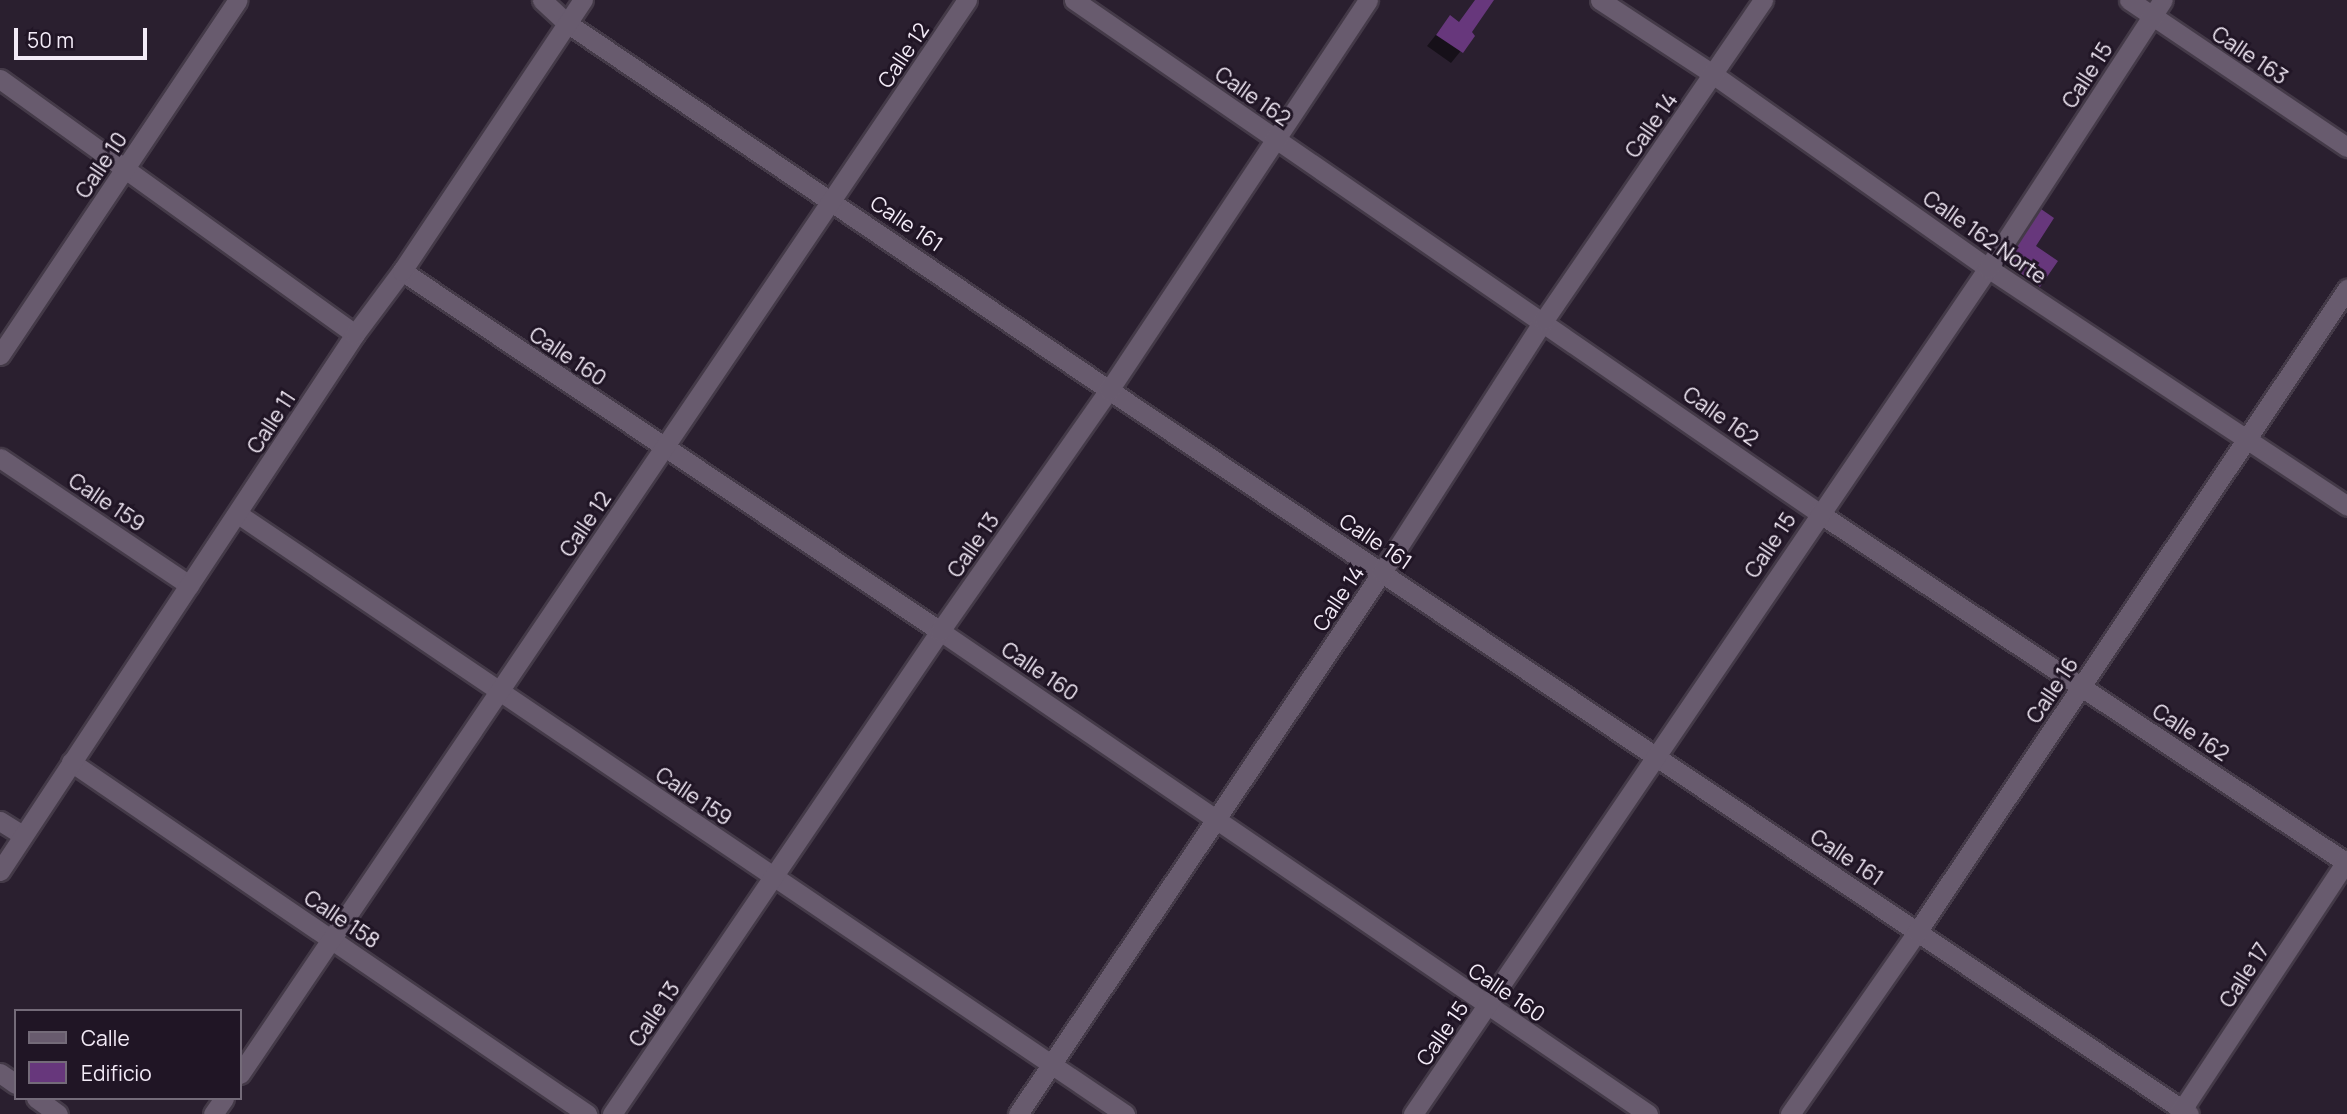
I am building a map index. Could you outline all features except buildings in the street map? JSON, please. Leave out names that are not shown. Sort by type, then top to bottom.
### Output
[{"type":"street","name":"Calle 10","points":[[0,355],[238,0]]},
{"type":"street","name":"Calle 161","points":[[542,0],[567,23],[2183,1112]]},
{"type":"street","name":"Calle 11","points":[[0,871],[355,334],[402,271],[583,0]]},
{"type":"street","name":"Calle 12","points":[[242,1071],[497,692],[834,201],[967,0]]},
{"type":"street","name":"Calle 162","points":[[1074,0],[1274,139],[1544,320],[1819,513],[2347,862]]},
{"type":"street","name":"Calle 13","points":[[612,1114],[940,631],[1110,390],[1368,0]]},
{"type":"street","name":"Calle 162 Norte","points":[[1600,0],[1714,75],[1988,268],[2347,506]]},
{"type":"street","name":"Calle 14","points":[[1018,1114],[1218,820],[1544,320],[1763,0]]},
{"type":"street","name":"Calle 163","points":[[2129,0],[2158,8],[2347,147]]},
{"type":"street","name":"Calle 15","points":[[1413,1114],[1988,268],[2158,8]]},
{"type":"street","points":[[0,79],[355,334]]},
{"type":"street","name":"Calle 160","points":[[402,271],[940,631],[1648,1114]]},
{"type":"street","name":"Calle 16","points":[[1790,1114],[1917,932],[2347,289]]},
{"type":"street","name":"Calle 159","points":[[0,457],[189,585]]},
{"type":"street","name":"Calle 159","points":[[238,514],[497,692],[1125,1114]]},
{"type":"street","name":"Calle 158","points":[[71,762],[587,1114]]},
{"type":"street","points":[[0,821],[22,835]]},
{"type":"street","name":"Calle 17","points":[[2183,1112],[2347,862]]},
{"type":"street","points":[[39,1100],[58,1114]]}]
